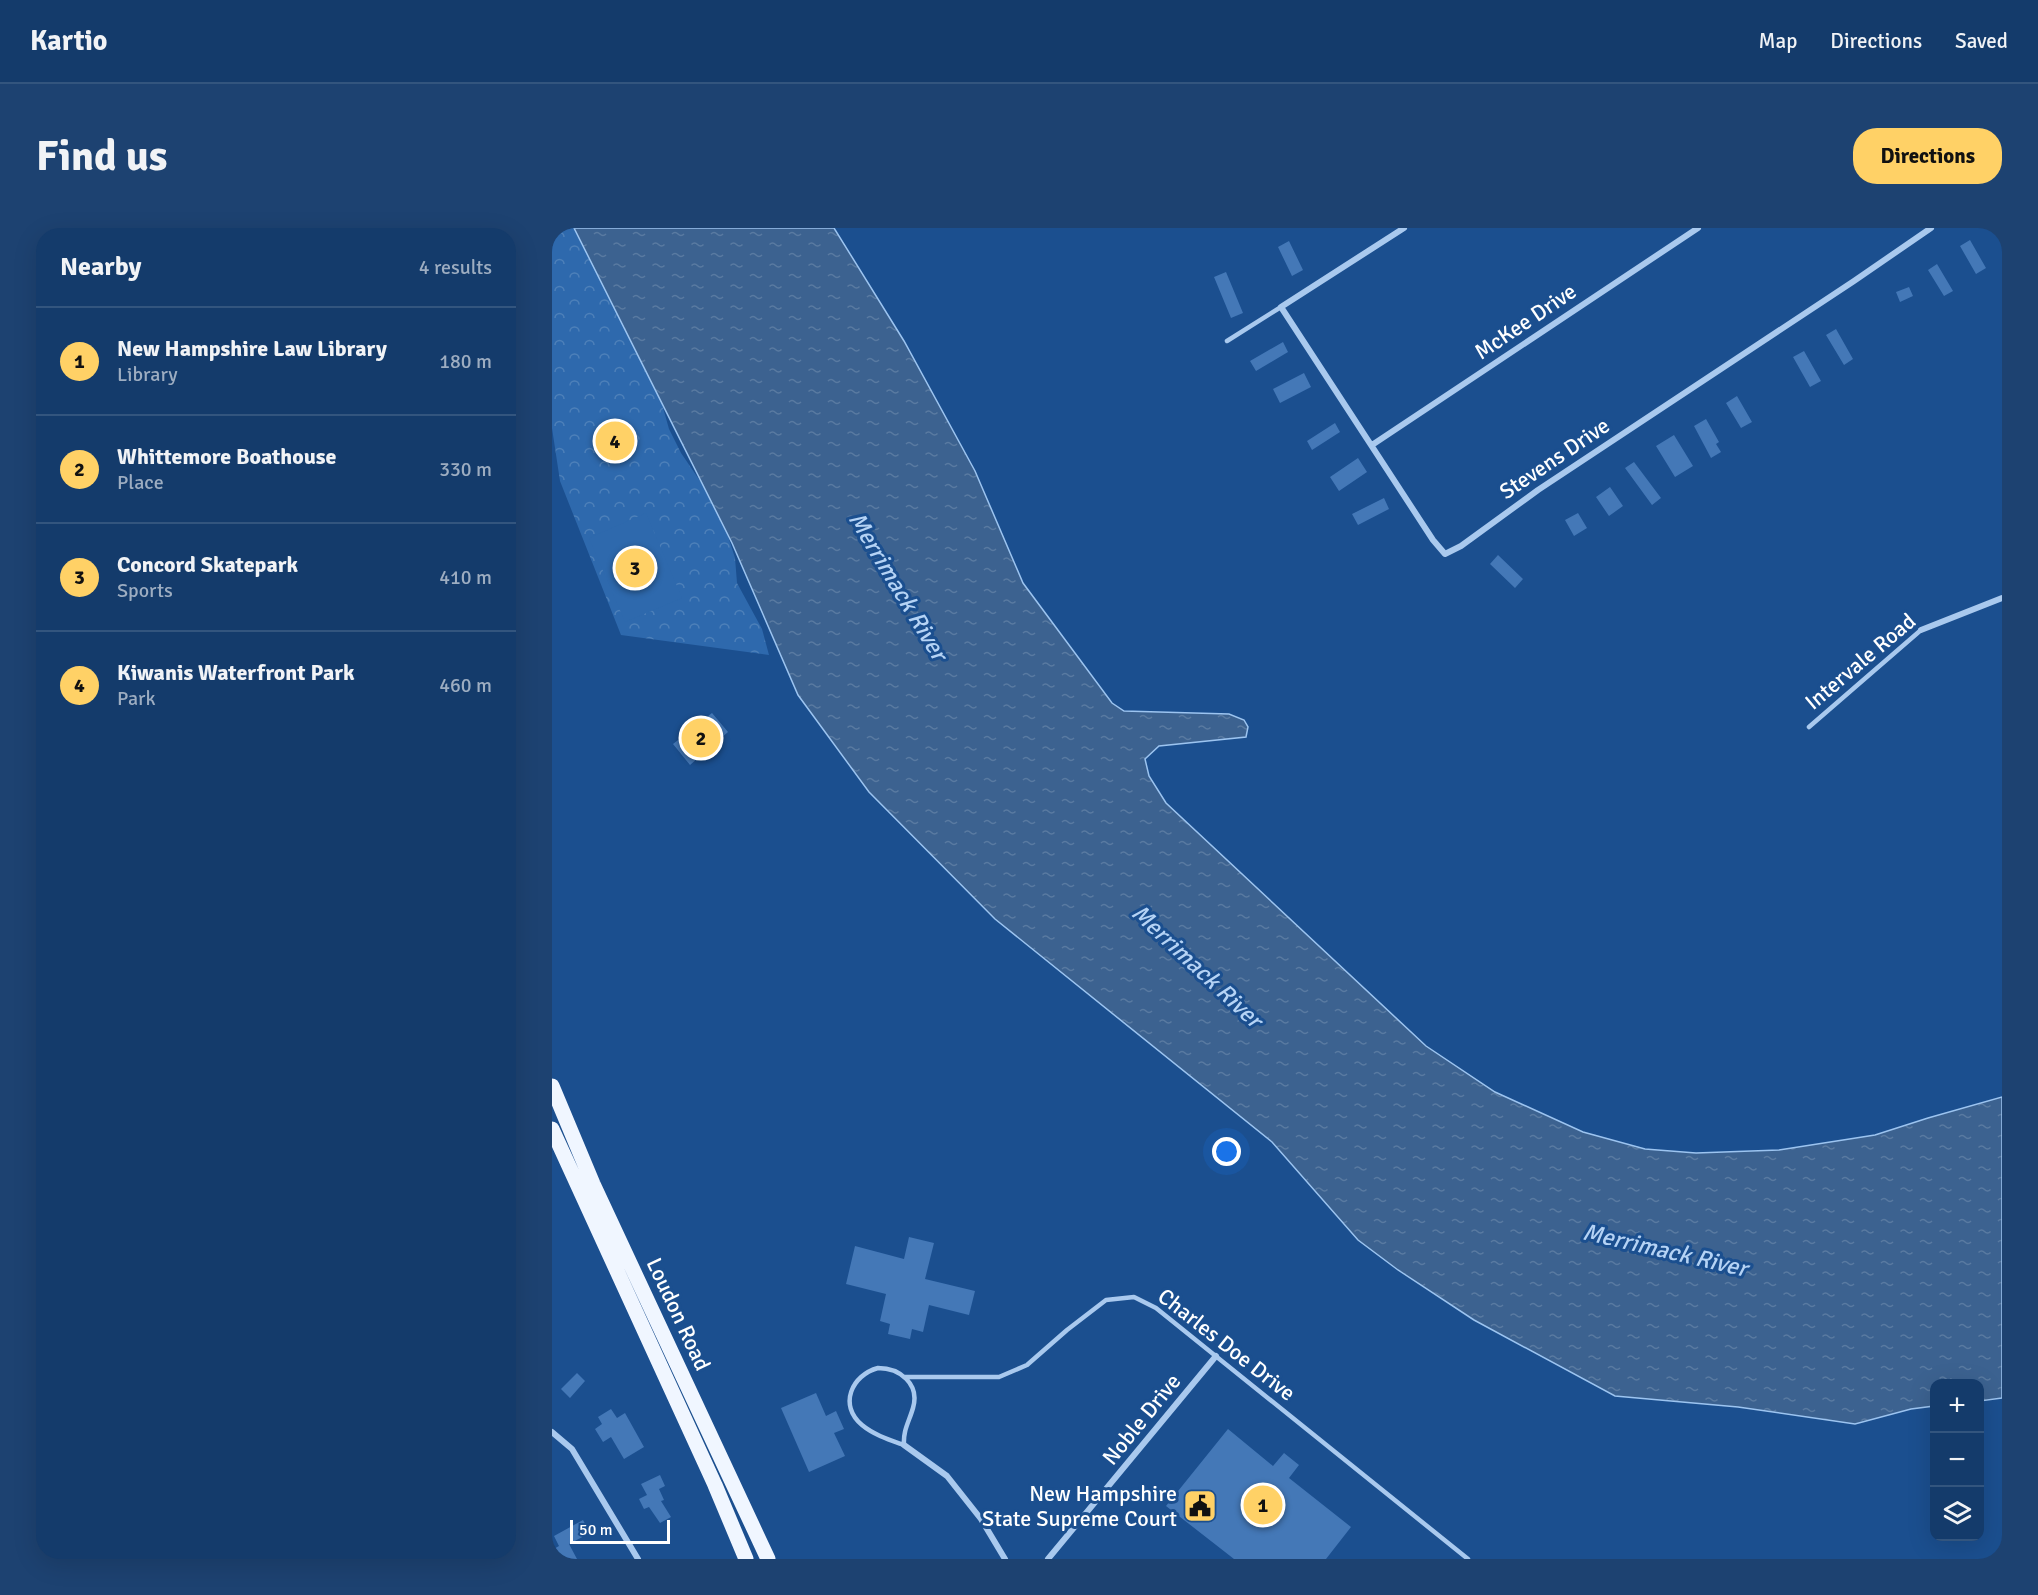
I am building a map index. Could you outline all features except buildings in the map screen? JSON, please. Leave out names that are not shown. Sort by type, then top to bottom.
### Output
[{"type":"main road","name":"Loudon Road","points":[[552,1086],[594,1184],[768,1559]]},
{"type":"main road","name":"Loudon Road","points":[[552,1129],[715,1485],[746,1559]]},
{"type":"street","points":[[1281,307],[1404,228]]},
{"type":"street","name":"McKee Drive","points":[[1372,445],[1698,228]]},
{"type":"street","name":"Stevens Drive","points":[[1281,307],[1433,540],[1445,554],[1461,546],[1538,490],[1931,228]]},
{"type":"street","name":"Intervale Road","points":[[1921,630],[2002,598]]},
{"type":"street","name":"Noble Drive","points":[[1048,1559],[1216,1356]]},
{"type":"street","points":[[552,1432],[572,1449],[638,1559]]},
{"type":"street","name":"Charles Doe Drive","points":[[904,1445],[947,1476],[981,1519],[1005,1559]]},
{"type":"lane","points":[[1227,341],[1281,307]]},
{"type":"lane","name":"Intervale Road","points":[[1809,727],[1921,630]]},
{"type":"lane","name":"Charles Doe Drive","points":[[904,1445],[886,1439],[862,1424],[855,1416],[850,1395],[860,1376],[869,1370],[888,1368],[905,1377],[999,1377],[1027,1365],[1106,1300],[1134,1297],[1156,1308],[1468,1559]]},
{"type":"lane","points":[[904,1445],[903,1435],[914,1407],[914,1396],[905,1377]]},
{"type":"green space","points":[[552,228],[581,228],[658,390],[669,429],[681,453],[711,497],[726,530],[735,558],[737,583],[762,629],[769,655],[621,635],[560,481],[552,428]]},
{"type":"green space","points":[[646,513],[682,598],[625,622],[589,538]]},
{"type":"water","name":"Merrimack River","points":[[574,228],[834,228],[904,341],[975,471],[1023,583],[1112,703],[1124,711],[1229,714],[1244,720],[1248,727],[1246,737],[1159,746],[1145,759],[1149,776],[1166,803],[1426,1046],[1495,1092],[1583,1132],[1645,1149],[1696,1153],[1779,1150],[1875,1135],[2002,1097],[2002,1398],[1984,1400],[1984,1379],[1930,1379],[1930,1407],[1911,1409],[1855,1424],[1738,1407],[1615,1396],[1474,1320],[1398,1270],[1358,1240],[1272,1142],[995,919],[869,792],[798,695],[732,543]]},
{"type":"place","name":"Kiwanis Waterfront Park","points":[[615,441]]},
{"type":"place","name":"Concord Skatepark","points":[[635,568]]},
{"type":"place","name":"Whittemore Boathouse","points":[[701,738]]},
{"type":"place","name":"New Hampshire Law Library","points":[[1263,1505]]},
{"type":"place","name":"New Hampshire State Supreme Court","points":[[1200,1506]]}]
